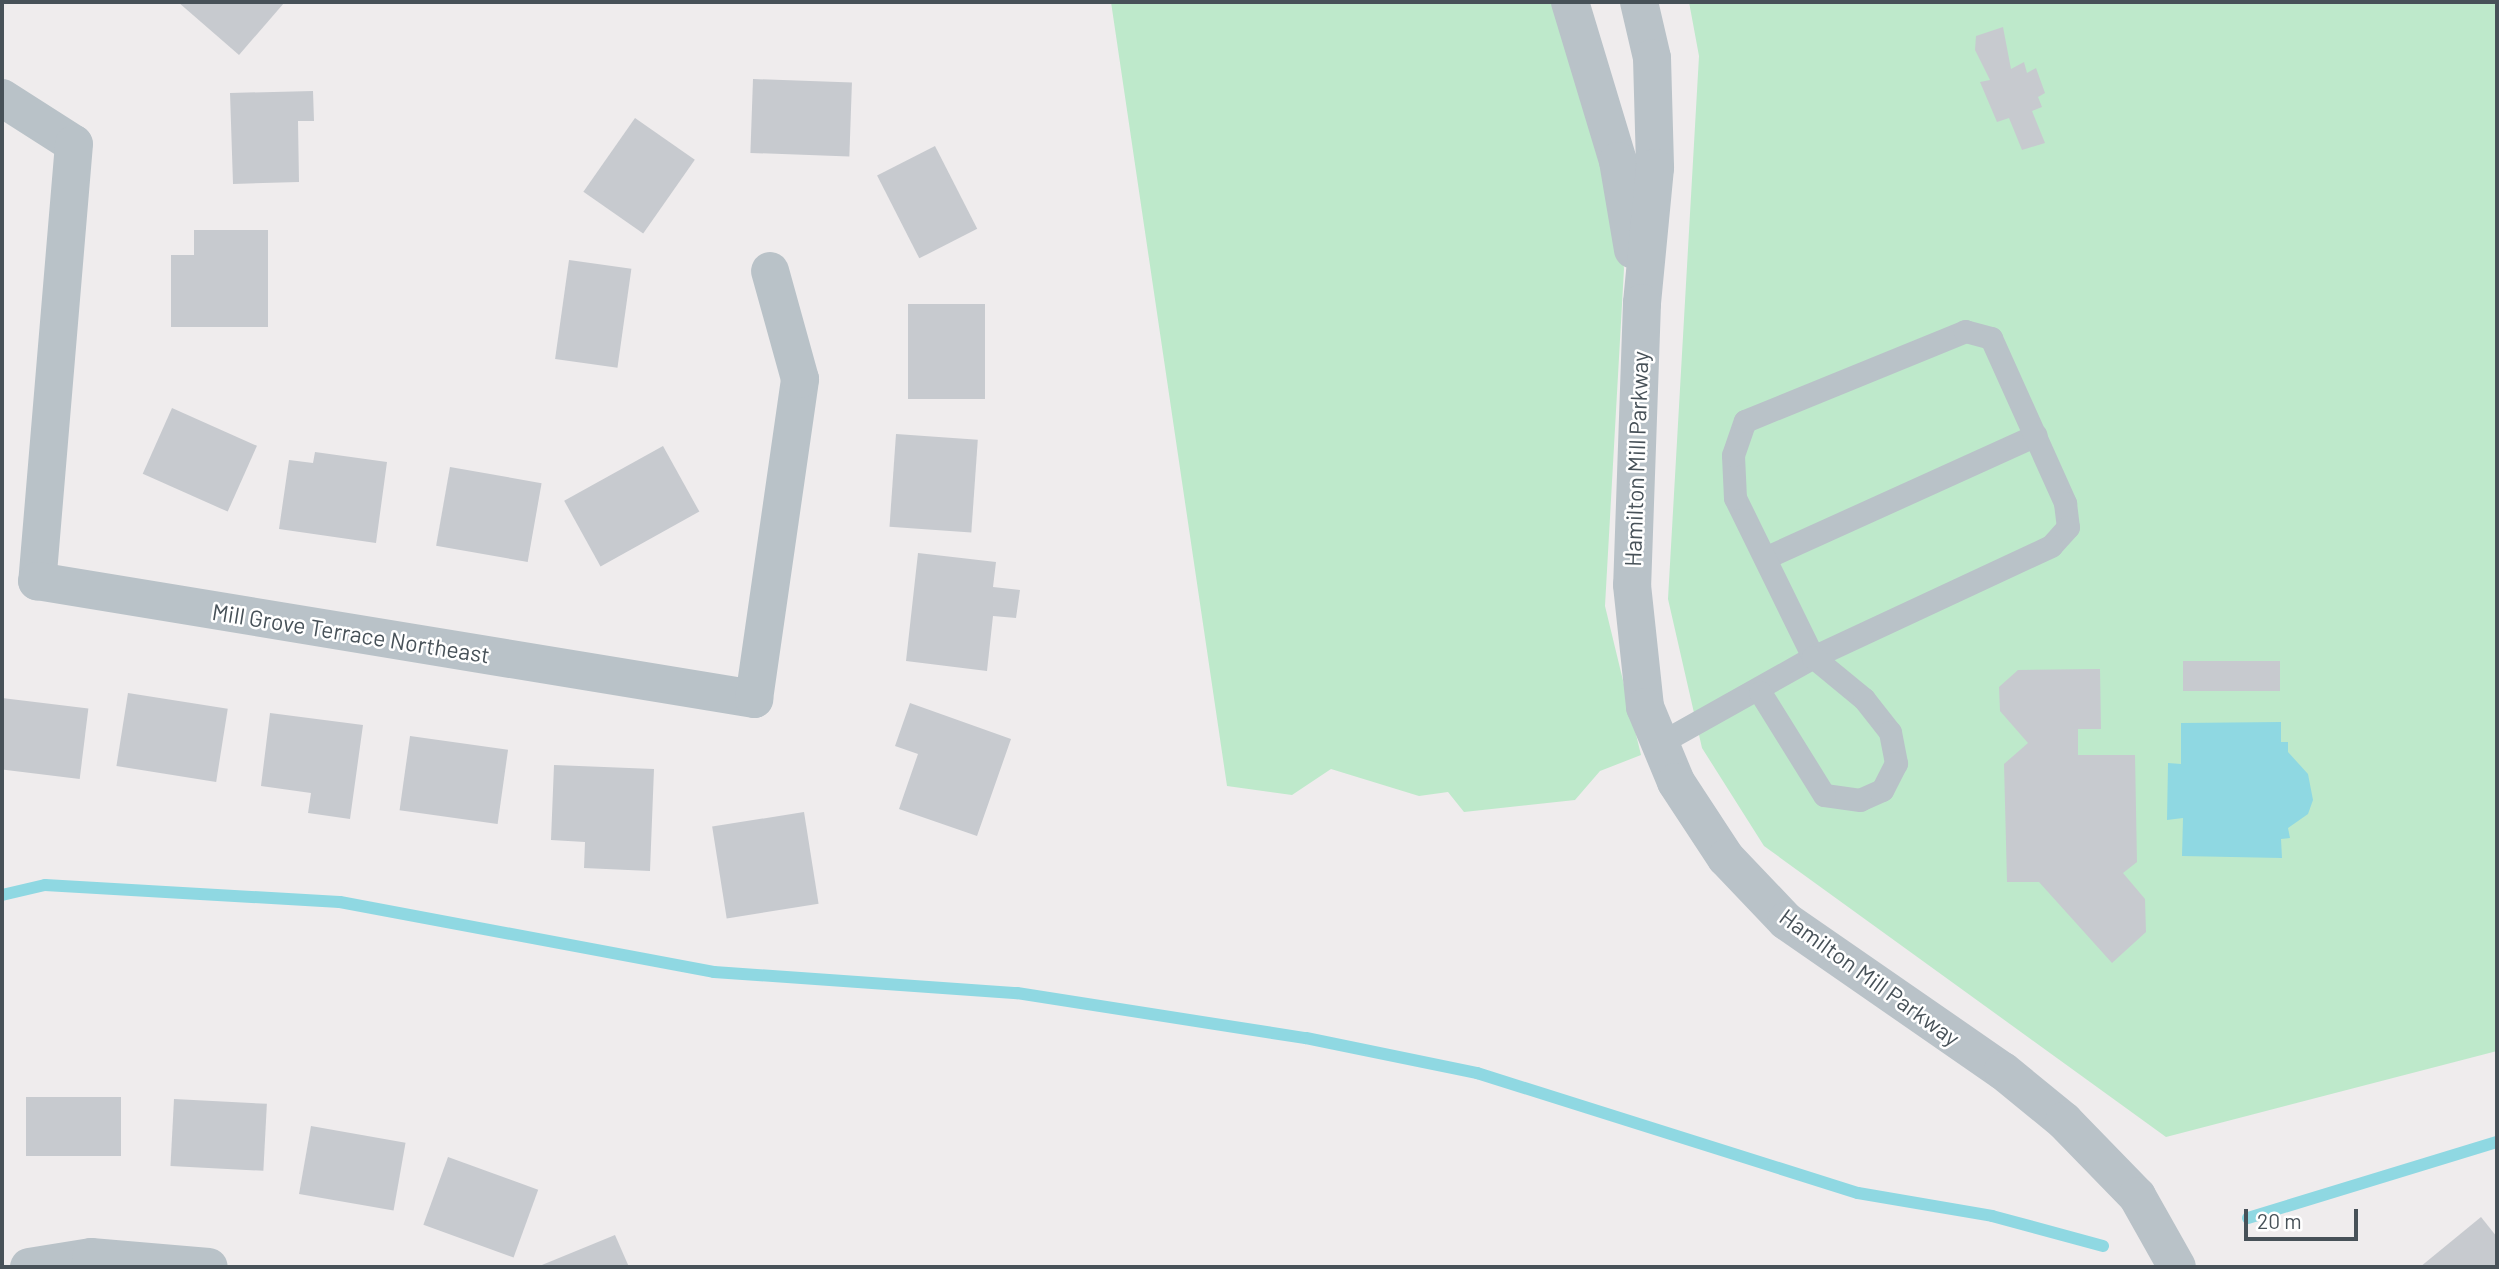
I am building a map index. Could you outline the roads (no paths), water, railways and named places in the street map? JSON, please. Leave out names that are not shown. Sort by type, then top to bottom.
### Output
[{"type":"street","name":"Hamilton Mill Parkway","points":[[1570,2],[1618,161],[1642,303]]},
{"type":"street","name":"Hamilton Mill Parkway","points":[[1639,2],[1652,58],[1655,168],[1642,303],[1632,584],[1645,707],[1676,782],[1726,858],[1786,922],[2003,1071],[2064,1121],[2137,1196],[2177,1267]]},
{"type":"street","name":"Mill Grove Terrace Northeast","points":[[2,99],[74,144],[37,581],[754,699],[800,379],[770,271]]},
{"type":"street","points":[[29,1267],[90,1257],[209,1267]]},
{"type":"lane","points":[[1660,743],[1760,692],[1813,657],[2052,546],[2068,527],[2065,503],[1991,338],[1965,331],[1745,421],[1733,455],[1735,498],[1767,557],[1813,657],[1864,699],[1890,732],[1896,763],[1882,789],[1860,800],[1824,794],[1760,692]]},
{"type":"lane","points":[[1767,557],[2036,435]]},
{"type":"water","points":[[2281,722],[2281,742],[2288,742],[2288,752],[2308,774],[2313,800],[2308,814],[2288,828],[2290,838],[2281,839],[2282,858],[2182,856],[2183,818],[2167,820],[2168,763],[2181,764],[2181,723]]},
{"type":"waterway","points":[[2,895],[45,885],[340,902],[714,972],[1017,993],[1306,1038],[1477,1073],[1858,1193],[1992,1216],[2103,1246]]},
{"type":"waterway","points":[[2248,1218],[2497,1142]]}]
